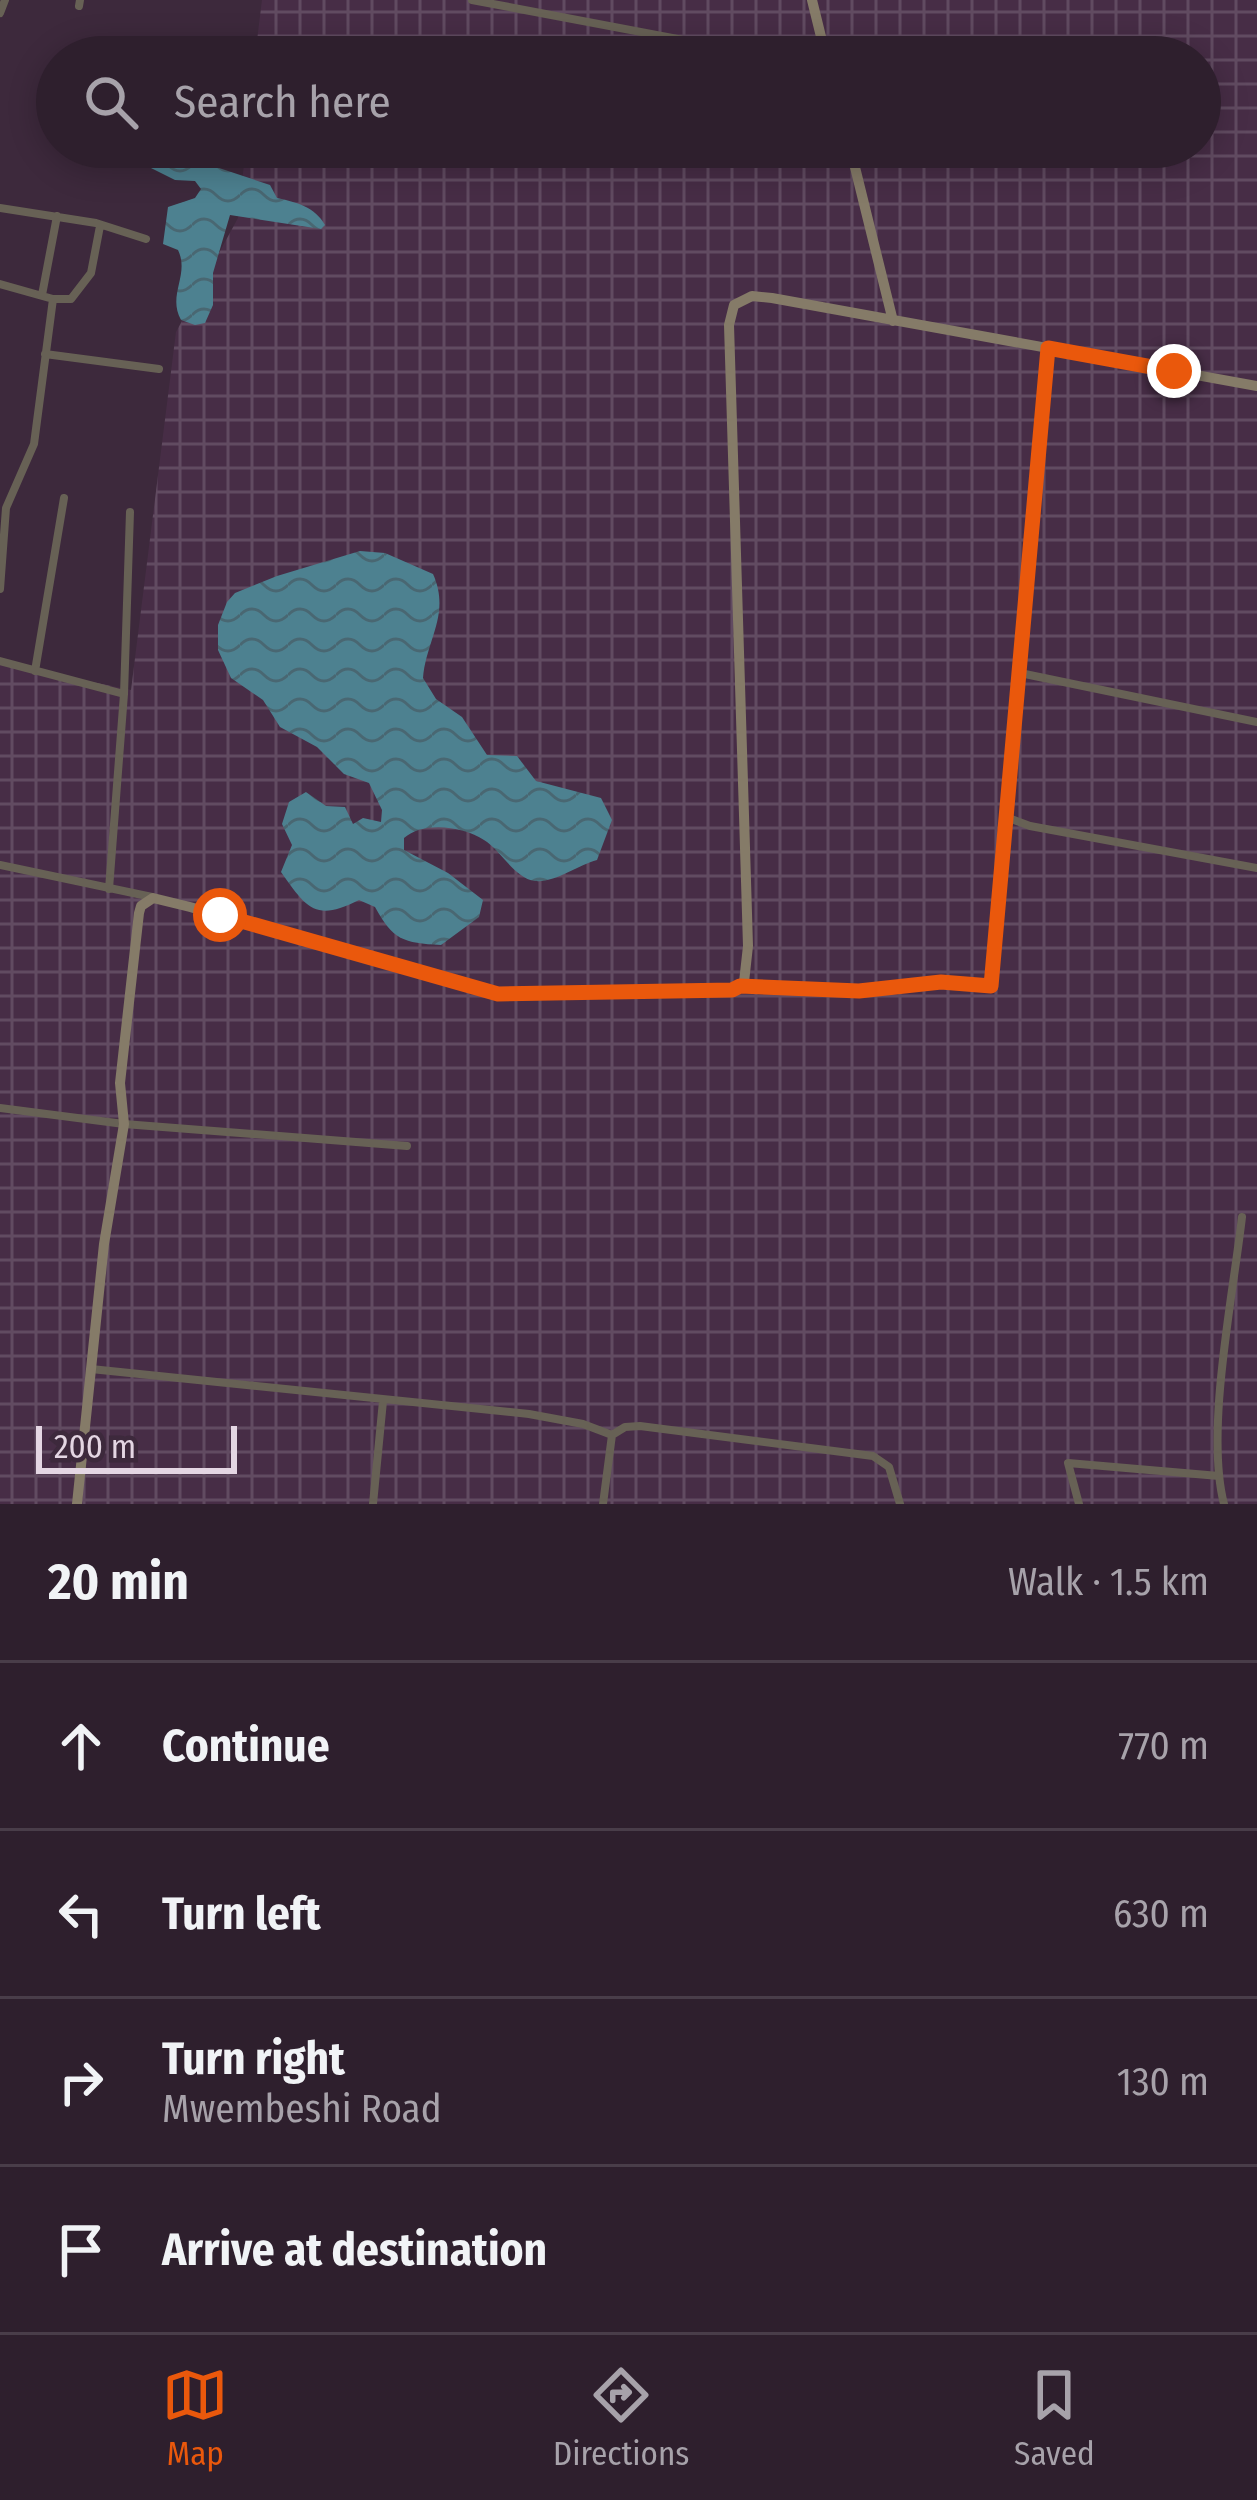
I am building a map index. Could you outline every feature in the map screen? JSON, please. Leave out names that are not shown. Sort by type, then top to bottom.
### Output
[{"type":"street","points":[[0,13],[5,0]]},
{"type":"street","points":[[472,0],[662,36]]},
{"type":"street","points":[[812,0],[821,36]]},
{"type":"street","points":[[855,168],[893,321]]},
{"type":"street","points":[[0,208],[56,216],[146,239]]},
{"type":"street","points":[[42,295],[56,216]]},
{"type":"street","points":[[0,284],[70,299],[87,280],[100,226]]},
{"type":"street","points":[[740,986],[747,975],[748,946],[730,313],[741,298],[752,296],[1257,386]]},
{"type":"street","points":[[0,589],[6,508],[34,444],[53,299]]},
{"type":"street","points":[[0,865],[153,898],[498,994],[655,993],[740,986],[859,991],[941,982],[991,986],[1048,348]]},
{"type":"street","points":[[45,354],[159,369]]},
{"type":"street","points":[[35,671],[64,498]]},
{"type":"street","points":[[109,889],[124,694],[130,512]]},
{"type":"street","points":[[0,662],[124,694]]},
{"type":"street","points":[[1020,673],[1257,722]]},
{"type":"street","points":[[1006,817],[1030,826],[1257,868]]},
{"type":"street","points":[[77,1504],[104,1244],[124,1124],[120,1082],[139,914],[141,906],[153,898]]},
{"type":"street","points":[[0,1108],[124,1124],[407,1146]]},
{"type":"street","points":[[1224,1504],[1220,1412],[1242,1217]]},
{"type":"street","points":[[91,1369],[529,1414],[612,1435]]},
{"type":"street","points":[[373,1504],[383,1401]]},
{"type":"street","points":[[603,1504],[612,1435],[625,1426],[873,1456],[889,1467],[900,1504]]},
{"type":"street","points":[[1079,1504],[1068,1462],[1220,1476]]},
{"type":"shaded area","points":[[262,0],[1257,0],[1257,1504],[0,1504],[0,663],[131,690],[176,332],[238,218],[244,168],[1221,168],[1221,36],[258,36]]},
{"type":"water","points":[[151,168],[219,168],[270,185],[277,198],[310,210],[325,225],[321,229],[230,215],[213,273],[213,305],[205,323],[195,325],[181,320],[177,311],[182,268],[178,250],[163,244],[168,207],[195,198],[201,189],[195,181],[175,180]]},
{"type":"water","points":[[360,551],[385,553],[433,574],[439,614],[423,678],[436,699],[462,717],[487,755],[517,756],[536,781],[601,798],[612,820],[597,860],[543,881],[527,879],[490,845],[465,831],[432,827],[404,838],[404,850],[448,873],[483,900],[479,917],[441,945],[400,938],[375,907],[359,900],[332,910],[314,908],[290,885],[281,872],[292,845],[282,824],[289,802],[306,792],[326,806],[345,807],[353,824],[363,818],[381,822],[382,810],[369,783],[344,774],[317,747],[280,727],[263,700],[231,678],[218,650],[218,625],[235,593]]},
{"type":"route","points":[[220,915],[498,994],[732,990],[740,986],[859,991],[941,982],[991,986],[1048,348],[1174,371]]}]
